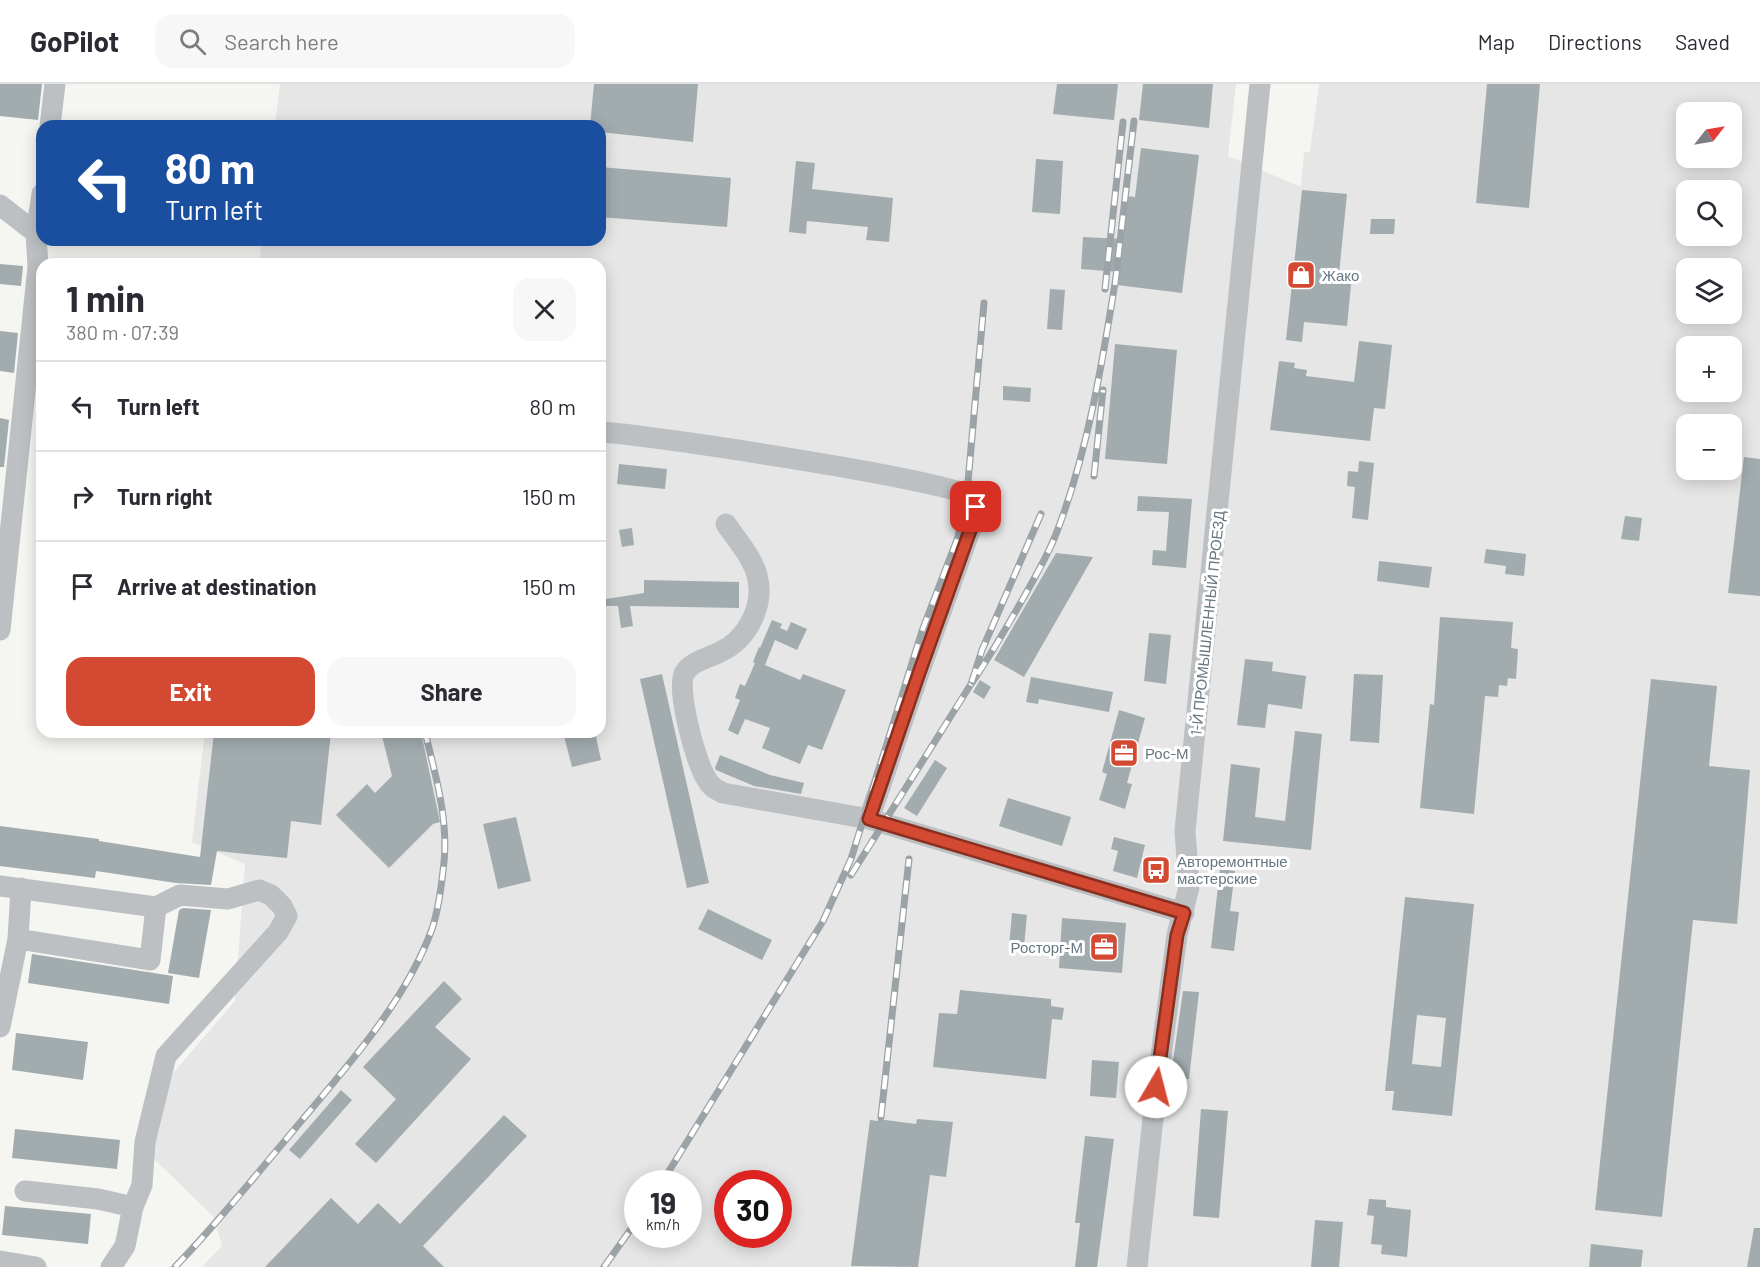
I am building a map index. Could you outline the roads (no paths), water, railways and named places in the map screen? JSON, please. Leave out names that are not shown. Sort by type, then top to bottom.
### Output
[{"type":"street","points":[[51,120],[55,84]]},
{"type":"street","name":"1-Й ПРОМЫШЛЕННЫЙ ПРОЕЗД","points":[[1137,1267],[1154,1109],[1177,935],[1184,913],[1189,876],[1185,831],[1260,84]]},
{"type":"street","points":[[0,205],[36,233]]},
{"type":"street","points":[[0,630],[36,286]]},
{"type":"street","points":[[606,433],[784,457],[933,484],[973,496],[976,507],[971,528],[869,819]]},
{"type":"street","points":[[726,524],[757,574],[759,591],[753,619],[737,641],[723,651],[690,665],[682,676],[681,684],[688,724],[704,777],[712,787],[723,793],[869,819],[1184,913]]},
{"type":"street","points":[[0,885],[156,907],[180,894],[228,899],[259,890],[271,895],[282,906],[287,916],[278,932],[166,1056],[145,1142],[142,1185],[133,1206],[125,1246],[111,1267]]},
{"type":"street","points":[[0,1027],[18,939],[21,888]]},
{"type":"street","points":[[18,939],[150,960],[156,907]]},
{"type":"street","points":[[25,1191],[98,1199],[133,1206]]},
{"type":"street","points":[[0,1261],[36,1267]]},
{"type":"railway","points":[[1115,285],[1134,121]]},
{"type":"railway","points":[[1105,289],[1123,122]]},
{"type":"railway","points":[[1041,514],[982,650],[971,684],[1042,565],[1067,503],[1093,407],[1116,277]]},
{"type":"railway","points":[[670,1170],[823,921],[851,859],[922,631],[958,537],[967,493],[984,303]]},
{"type":"railway","points":[[1094,476],[1103,390]]},
{"type":"railway","points":[[851,875],[971,684]]},
{"type":"railway","points":[[175,1267],[233,1203],[349,1064],[388,1012],[420,957],[436,915],[445,853],[441,801],[426,738]]},
{"type":"railway","points":[[881,1117],[909,859]]},
{"type":"railway","points":[[604,1267],[624,1239]]},
{"type":"place","name":"Жако","points":[[1301,275]]},
{"type":"place","name":"Рос-М","points":[[1124,753]]},
{"type":"place","name":"Авторемонтные мастерские","points":[[1156,870]]},
{"type":"place","name":"Росторг-М","points":[[1104,947]]}]
